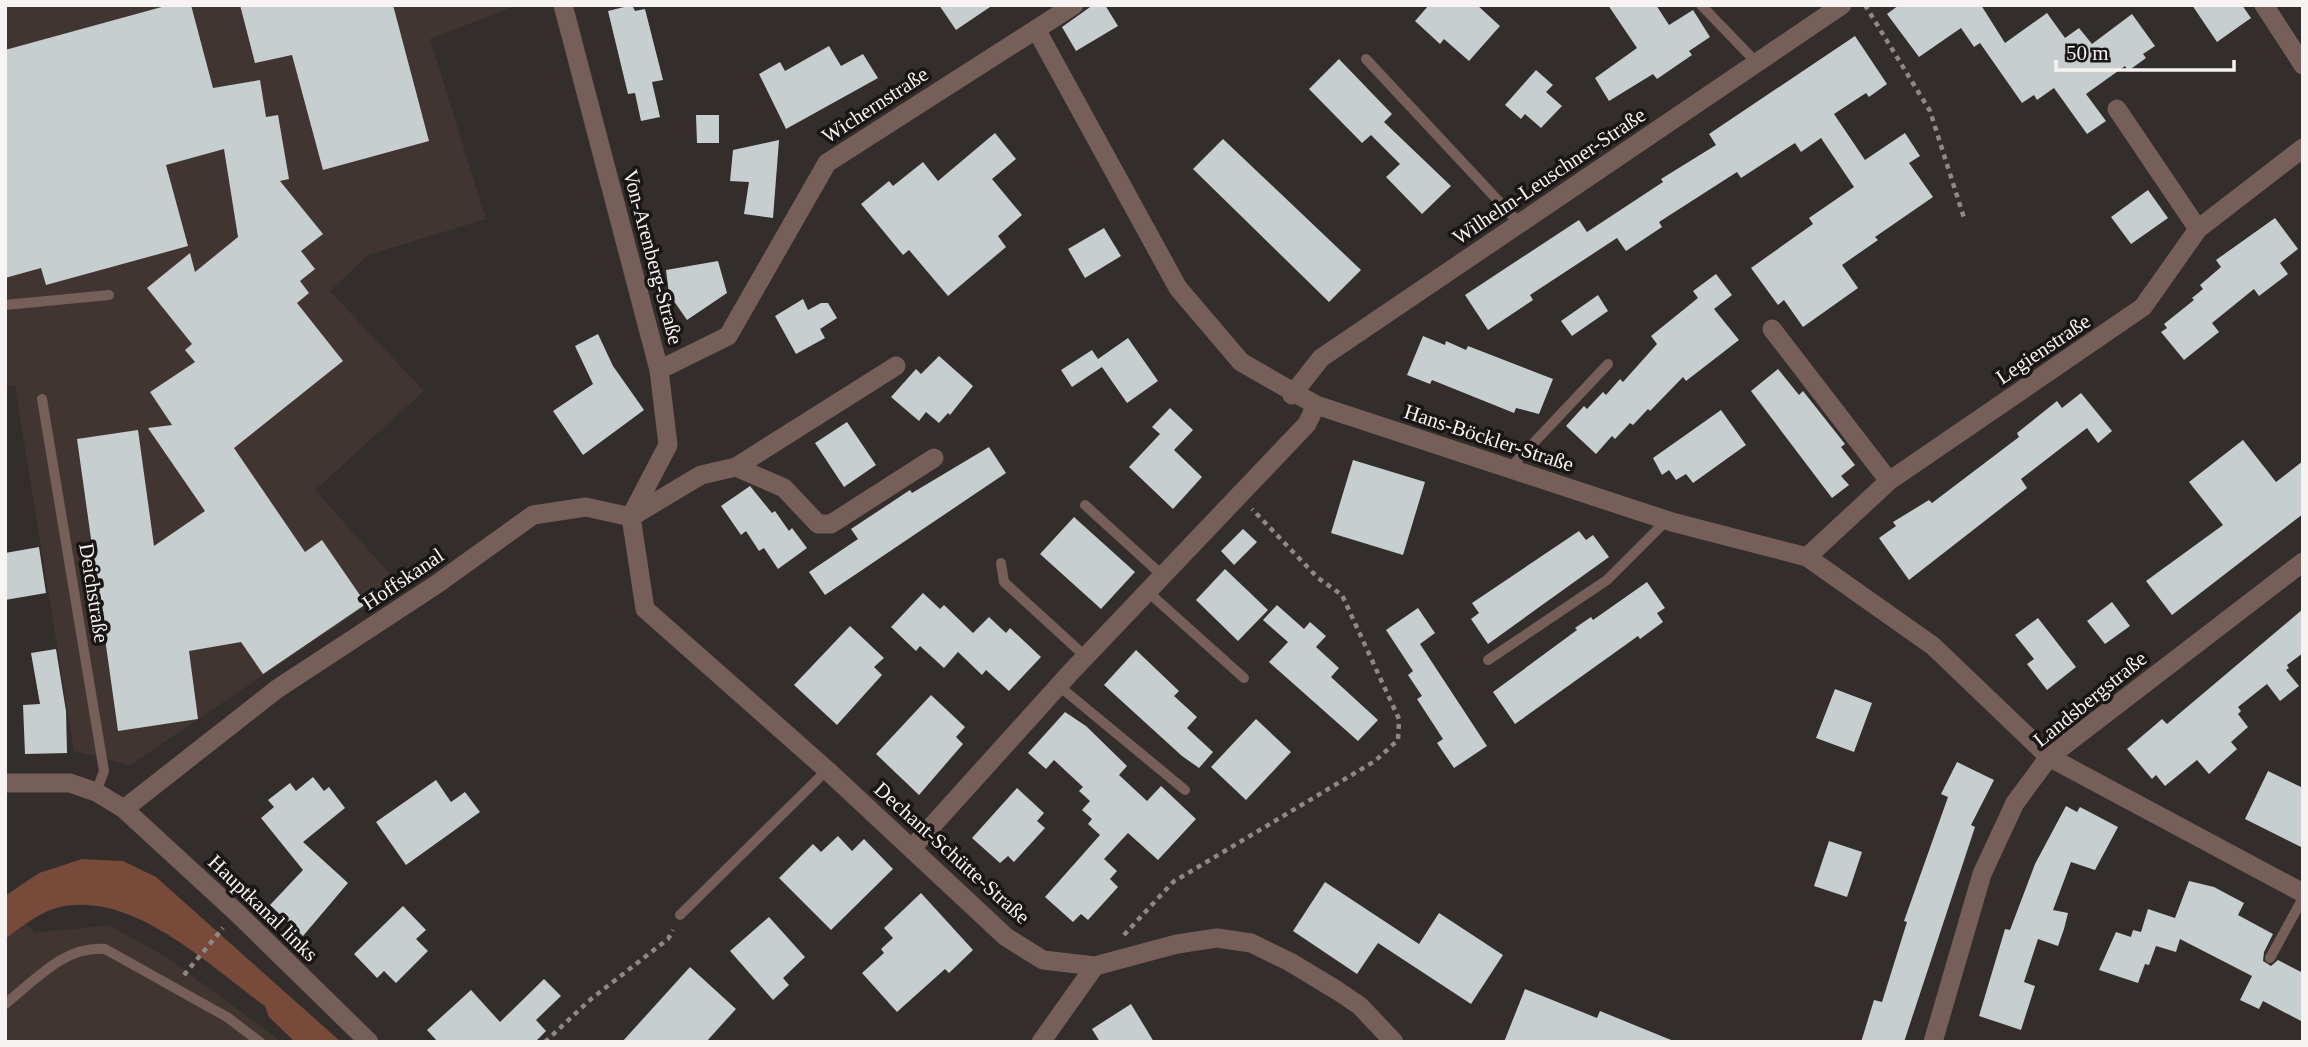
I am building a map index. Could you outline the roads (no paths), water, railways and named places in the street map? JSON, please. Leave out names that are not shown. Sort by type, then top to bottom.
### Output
[{"type":"street","name":"Von-Arenberg-Straße","points":[[563,5],[659,370],[668,445],[631,517]]},
{"type":"street","name":"Wichernstraße","points":[[659,370],[728,336],[827,163],[1074,5]]},
{"type":"street","name":"Wilhelm-Leuschner-Straße","points":[[1293,395],[1321,358],[1842,5]]},
{"type":"street","points":[[2264,5],[2303,65]]},
{"type":"street","name":"Hans-Böckler-Straße","points":[[1036,29],[1178,288],[1241,362],[1293,395],[1316,405],[1667,520],[1807,557],[1933,646],[2049,757],[2303,896]]},
{"type":"street","points":[[2117,109],[2198,229]]},
{"type":"street","name":"Legienstraße","points":[[1807,557],[1889,481],[2143,307],[2198,229],[2303,148]]},
{"type":"street","points":[[1772,329],[1889,481]]},
{"type":"street","points":[[631,517],[701,475],[736,467],[896,366]]},
{"type":"street","points":[[912,848],[1086,657],[1307,424],[1316,405]]},
{"type":"street","points":[[736,467],[784,488],[818,524],[831,524],[934,458]]},
{"type":"street","name":"Hoffskanal","points":[[124,809],[277,689],[437,584],[533,515],[586,507],[631,517]]},
{"type":"street","name":"Dechant-Schütte-Straße","points":[[631,517],[645,609],[827,770],[1006,937],[1043,960],[1095,966],[1177,944],[1217,938],[1251,943],[1290,961],[1338,990],[1360,1006],[1394,1042]]},
{"type":"street","name":"Landsbergstraße","points":[[1933,1042],[1982,874],[2015,803],[2049,757],[2303,562]]},
{"type":"street","name":"Hauptkanal links","points":[[5,783],[70,783],[96,792],[124,809],[236,912],[369,1042]]},
{"type":"street","points":[[1041,1042],[1095,966]]},
{"type":"lane","points":[[1701,5],[1756,63]]},
{"type":"lane","points":[[1366,59],[1520,224]]},
{"type":"lane","points":[[5,305],[109,295]]},
{"type":"lane","points":[[1509,468],[1608,364]]},
{"type":"lane","name":"Deichstraße","points":[[42,399],[104,771],[96,792]]},
{"type":"lane","points":[[1084,505],[1163,576]]},
{"type":"lane","points":[[1488,660],[1607,580],[1667,520]]},
{"type":"lane","points":[[1001,563],[1004,582],[1086,657]]},
{"type":"lane","points":[[1148,592],[1244,678]]},
{"type":"lane","points":[[1059,686],[1185,790]]},
{"type":"lane","points":[[680,915],[827,770]]},
{"type":"lane","points":[[2270,958],[2303,896]]},
{"type":"lane","points":[[5,1004],[68,953],[88,948],[105,949],[227,1017],[260,1042]]}]
